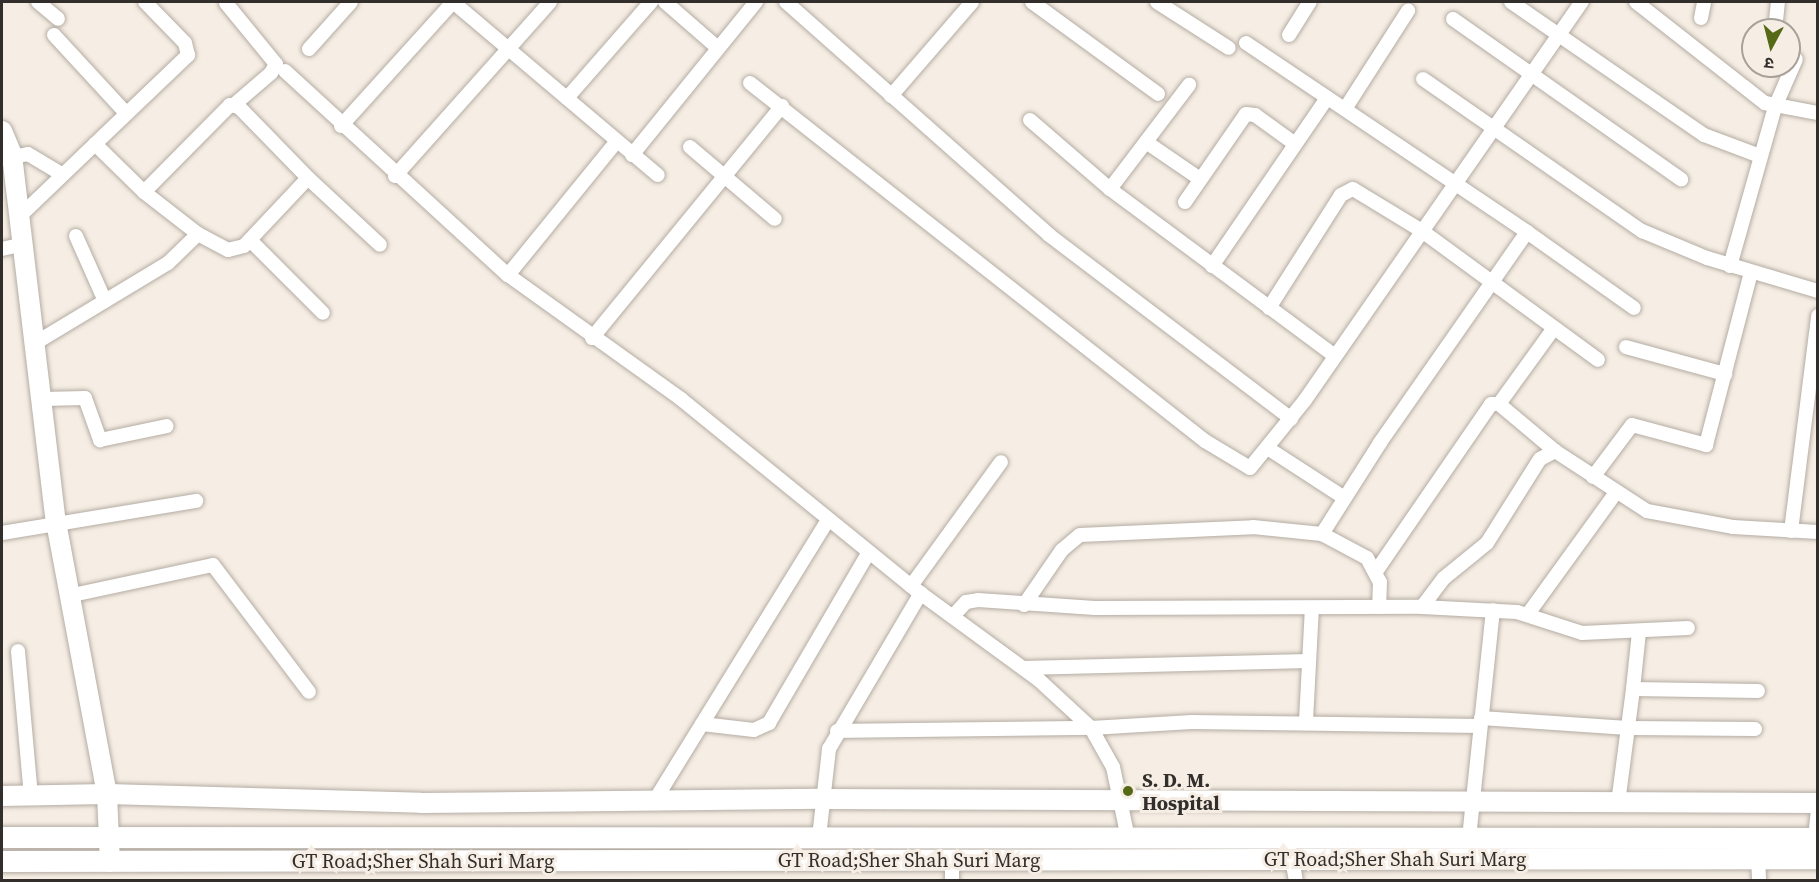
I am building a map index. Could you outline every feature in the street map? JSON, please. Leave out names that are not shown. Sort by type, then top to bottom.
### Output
[{"type":"main road","points":[[2,131],[24,244],[56,522],[68,596],[107,794],[110,862]]},
{"type":"main road","points":[[2,796],[107,794],[421,803],[821,799],[1818,805]]},
{"type":"main road","name":"GT Road;Sher Shah Suri Marg","points":[[2,837],[1469,838],[1817,845]]},
{"type":"main road","name":"GT Road;Sher Shah Suri Marg","points":[[2,861],[952,870],[1292,859],[1758,859],[1817,845]]},
{"type":"street","points":[[38,2],[58,19]]},
{"type":"street","points":[[20,216],[189,52],[145,2]]},
{"type":"street","points":[[309,49],[351,2]]},
{"type":"street","points":[[341,126],[453,2],[616,142],[658,175]]},
{"type":"street","points":[[395,176],[511,50],[550,2]]},
{"type":"street","points":[[567,98],[651,2]]},
{"type":"street","points":[[665,2],[718,48]]},
{"type":"street","points":[[632,154],[756,2]]},
{"type":"street","points":[[786,2],[1049,235],[1291,419]]},
{"type":"street","points":[[891,96],[972,2]]},
{"type":"street","points":[[1032,2],[1158,94]]},
{"type":"street","points":[[1157,2],[1229,48]]},
{"type":"street","points":[[1288,35],[1310,2]]},
{"type":"street","points":[[1511,2],[1560,33],[1704,135],[1760,156]]},
{"type":"street","points":[[750,83],[782,106],[975,263],[1234,463],[1252,468],[1291,419],[1493,125],[1533,73],[1582,2]]},
{"type":"street","points":[[1636,2],[1774,107],[1818,113]]},
{"type":"street","points":[[1701,18],[1704,2]]},
{"type":"street","points":[[1776,18],[1778,2]]},
{"type":"street","points":[[144,192],[235,104],[272,73],[276,63],[226,3]]},
{"type":"street","points":[[1345,109],[1408,11]]},
{"type":"street","points":[[1453,19],[1681,178]]},
{"type":"street","points":[[54,35],[126,113]]},
{"type":"street","points":[[1246,43],[1527,231],[1634,308]]},
{"type":"street","points":[[285,71],[395,176],[508,274],[592,338],[681,399],[916,590],[1023,668],[1091,728],[1113,767],[1128,838]]},
{"type":"street","points":[[1730,266],[1774,107],[1787,78]]},
{"type":"street","points":[[1424,79],[1642,231],[1730,266],[1818,291]]},
{"type":"street","points":[[1110,189],[1189,85]]},
{"type":"street","points":[[1212,266],[1327,98]]},
{"type":"street","points":[[235,104],[308,178],[380,245]]},
{"type":"street","points":[[592,338],[782,106]]},
{"type":"street","points":[[1185,202],[1246,114],[1255,115],[1295,144]]},
{"type":"street","points":[[1030,120],[1110,189],[1335,356]]},
{"type":"street","points":[[508,274],[616,142]]},
{"type":"street","points":[[1146,142],[1200,179]]},
{"type":"street","points":[[95,144],[144,192],[198,234],[228,250],[250,240],[308,178]]},
{"type":"street","points":[[690,147],[723,178],[776,219]]},
{"type":"street","points":[[7,157],[40,157],[61,174]]},
{"type":"street","points":[[1269,308],[1348,190],[1363,192],[1422,231],[1598,360]]},
{"type":"street","points":[[1322,534],[1343,497],[1527,231]]},
{"type":"street","points":[[37,342],[168,263],[198,234]]},
{"type":"street","points":[[76,237],[105,301]]},
{"type":"street","points":[[250,240],[323,313]]},
{"type":"street","points":[[2,249],[24,244]]},
{"type":"street","points":[[1593,477],[1632,425],[1672,440],[1706,446],[1751,272]]},
{"type":"street","points":[[1791,531],[1813,389],[1818,316]]},
{"type":"street","points":[[1499,404],[1554,328]]},
{"type":"street","points":[[1626,347],[1725,374]]},
{"type":"street","points":[[43,399],[85,398],[100,440],[167,426]]},
{"type":"street","points":[[1377,570],[1491,404],[1499,404],[1555,451],[1615,494],[1672,519],[1818,532]]},
{"type":"street","points":[[1269,449],[1343,497]]},
{"type":"street","points":[[1422,607],[1444,578],[1487,543],[1540,459],[1555,451]]},
{"type":"street","points":[[819,837],[824,766],[837,731],[916,590],[1001,462]]},
{"type":"street","points":[[1528,614],[1615,494]]},
{"type":"street","points":[[2,533],[56,522],[196,501]]},
{"type":"street","points":[[655,800],[828,520]]},
{"type":"street","points":[[1024,605],[1062,550],[1080,535],[1253,527],[1322,534],[1367,558],[1377,570],[1379,607]]},
{"type":"street","points":[[702,724],[754,730],[769,723],[869,552]]},
{"type":"street","points":[[68,596],[213,565],[309,692]]},
{"type":"street","points":[[953,616],[969,601],[1024,605],[1422,607],[1528,614],[1582,633],[1688,628]]},
{"type":"street","points":[[1306,721],[1312,608]]},
{"type":"street","points":[[1469,838],[1493,610]]},
{"type":"street","points":[[1618,803],[1639,632]]},
{"type":"street","points":[[18,651],[30,796]]},
{"type":"street","points":[[1023,668],[1309,661]]},
{"type":"street","points":[[1633,690],[1758,691]]},
{"type":"street","points":[[837,731],[1091,728],[1306,721],[1481,722],[1628,728],[1755,729]]},
{"type":"street","points":[[1817,845],[1818,805]]},
{"type":"street","points":[[1290,838],[1296,880]]},
{"type":"street","points":[[1758,859],[1759,880]]},
{"type":"place","name":"S. D. M. Hospital","points":[[1128,791]]}]
